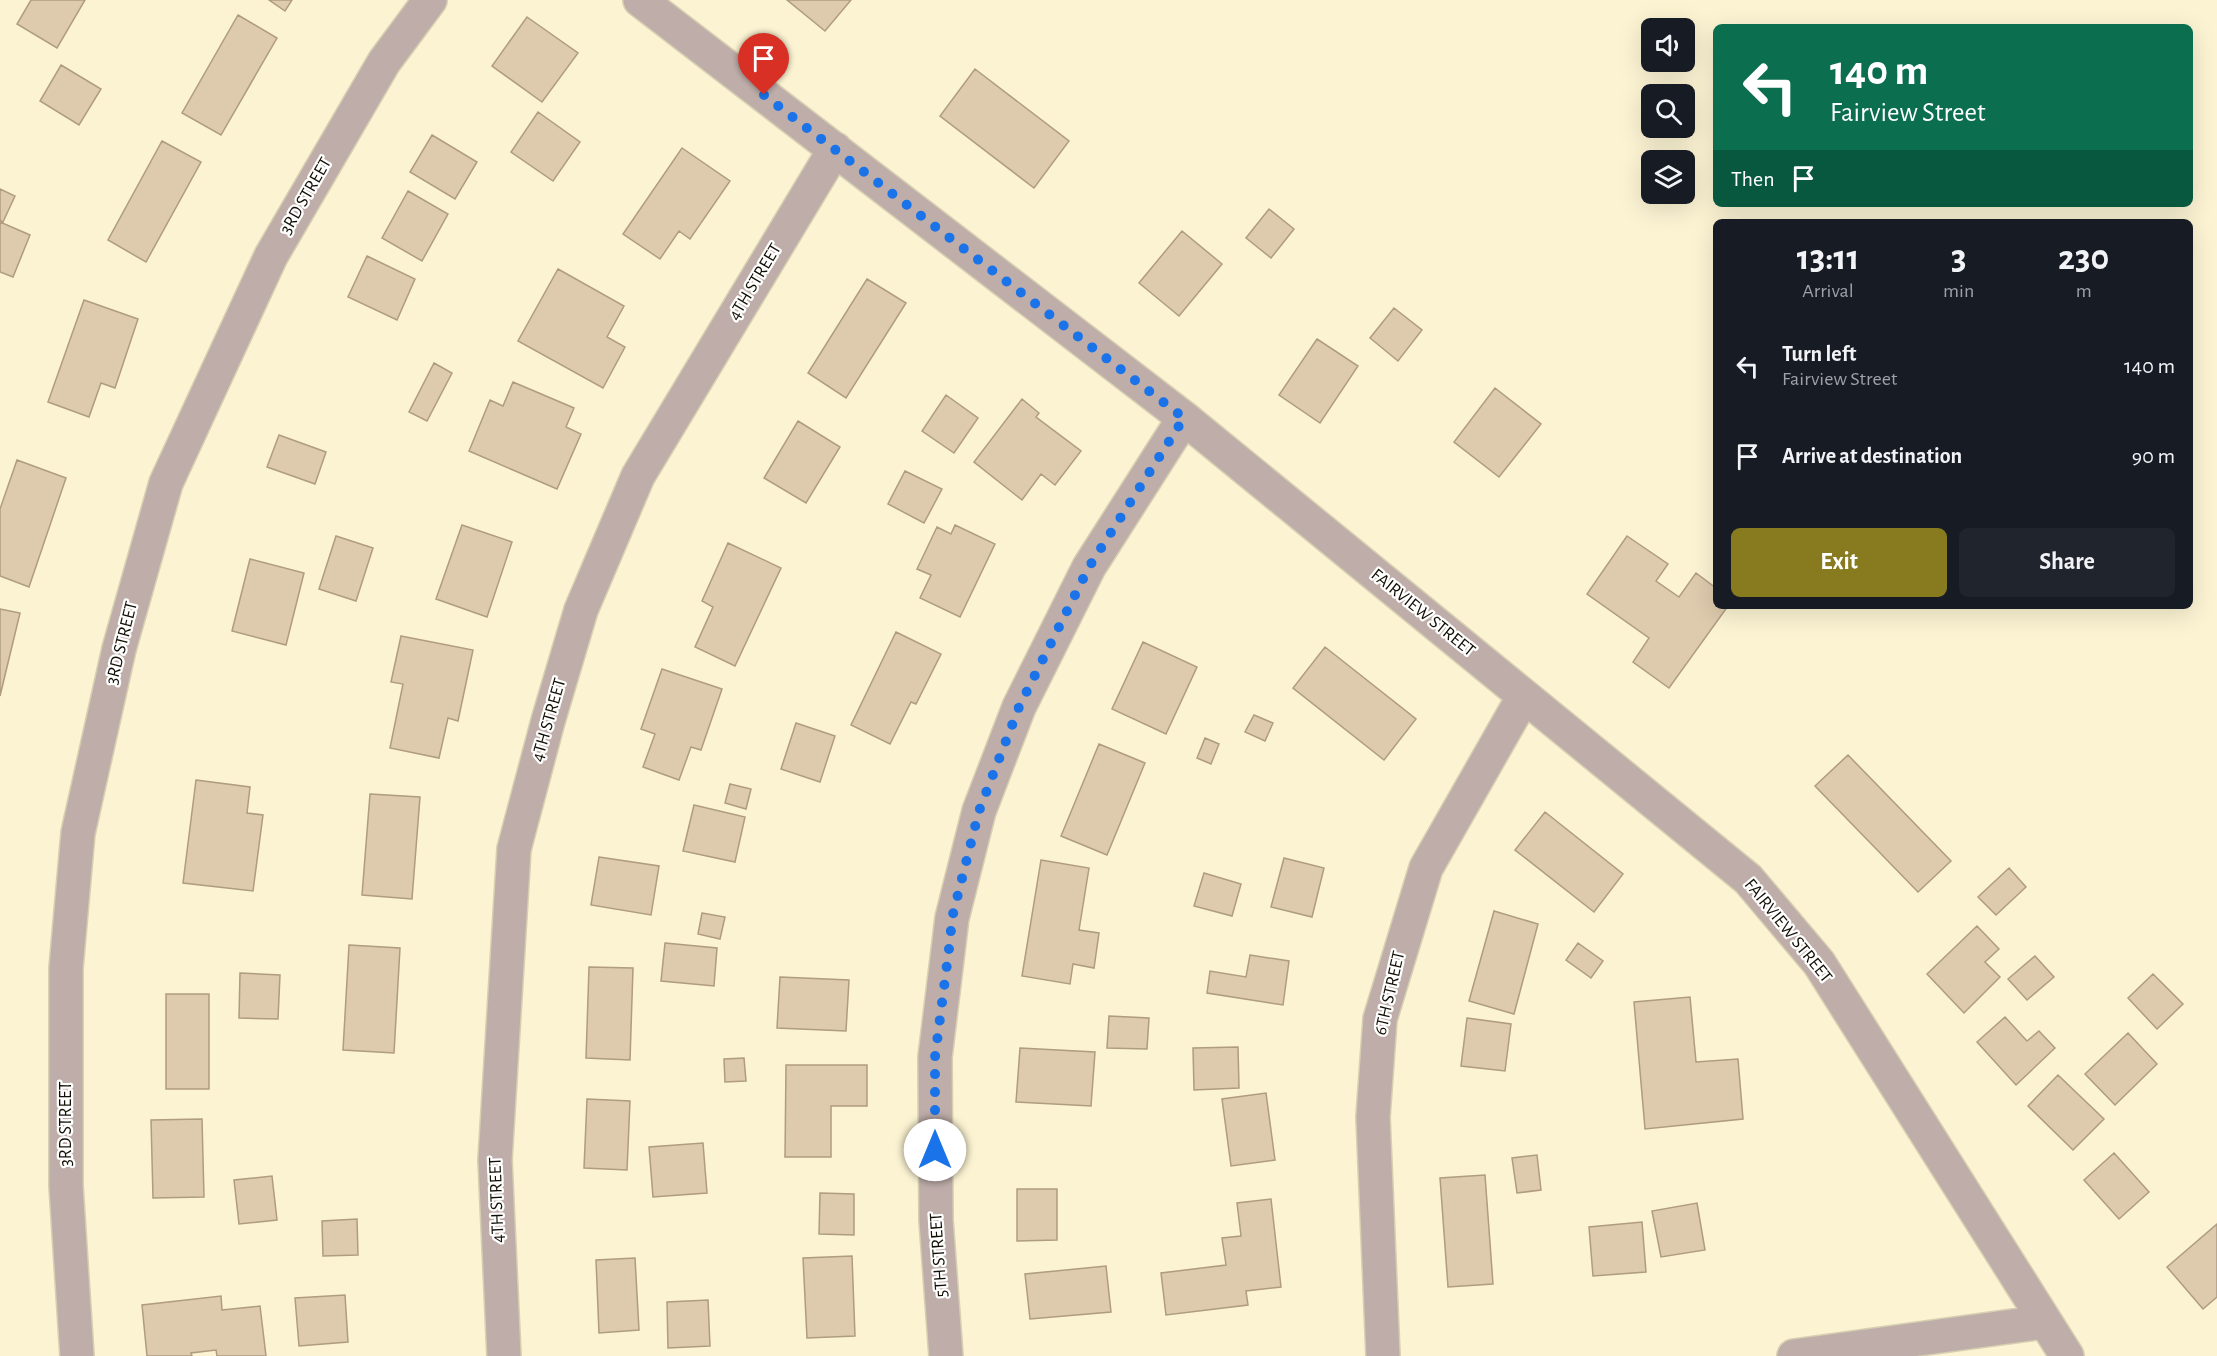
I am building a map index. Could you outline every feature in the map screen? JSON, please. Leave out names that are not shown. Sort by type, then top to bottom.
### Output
[{"type":"street","name":"3RD STREET","points":[[77,1356],[66,1186],[66,968],[78,833],[119,649],[166,483],[272,256],[384,62],[430,0]]},
{"type":"street","name":"FAIRVIEW STREET","points":[[640,0],[1184,418],[1748,879],[1812,955],[2043,1322],[2067,1356]]},
{"type":"street","name":"4TH STREET","points":[[504,1356],[495,1160],[514,849],[548,721],[581,610],[638,476],[835,149]]},
{"type":"street","name":"5TH STREET","points":[[946,1356],[936,1220],[935,1057],[952,918],[979,811],[1019,707],[1089,567],[1184,418]]},
{"type":"street","name":"6TH STREET","points":[[1383,1356],[1373,1117],[1380,1019],[1426,868],[1524,696]]},
{"type":"street","points":[[1809,1356],[2043,1322]]},
{"type":"building","points":[[31,0],[85,0],[57,48],[17,24]]},
{"type":"building","points":[[269,0],[292,0],[285,11]]},
{"type":"building","points":[[787,0],[851,0],[825,31]]},
{"type":"building","points":[[238,15],[277,38],[221,135],[182,113]]},
{"type":"building","points":[[527,17],[578,53],[542,102],[492,66]]},
{"type":"building","points":[[61,65],[101,89],[79,125],[40,101]]},
{"type":"building","points":[[975,69],[1069,141],[1034,188],[940,116]]},
{"type":"building","points":[[538,112],[580,142],[553,181],[511,152]]},
{"type":"building","points":[[432,135],[477,162],[455,199],[410,172]]},
{"type":"building","points":[[162,141],[201,162],[146,262],[108,240]]},
{"type":"building","points":[[682,148],[730,181],[690,239],[679,231],[660,259],[623,234]]},
{"type":"building","points":[[0,189],[15,196],[3,222],[0,220]]},
{"type":"building","points":[[408,191],[448,214],[422,261],[382,238]]},
{"type":"building","points":[[1269,209],[1294,229],[1271,258],[1246,238]]},
{"type":"building","points":[[0,222],[30,235],[13,277],[0,272]]},
{"type":"building","points":[[1182,231],[1222,264],[1179,316],[1139,283]]},
{"type":"building","points":[[367,256],[415,279],[397,320],[348,297]]},
{"type":"building","points":[[558,269],[624,306],[607,337],[625,347],[603,388],[518,341]]},
{"type":"building","points":[[867,279],[906,303],[846,398],[808,373]]},
{"type":"building","points":[[84,300],[138,319],[115,388],[101,383],[89,417],[48,402]]},
{"type":"building","points":[[1394,308],[1422,330],[1398,361],[1370,338]]},
{"type":"building","points":[[1317,339],[1358,366],[1320,423],[1279,395]]},
{"type":"building","points":[[434,363],[452,373],[427,421],[409,412]]},
{"type":"building","points":[[513,382],[574,408],[566,427],[581,434],[557,489],[469,451],[490,400],[503,406]]},
{"type":"building","points":[[1495,388],[1541,424],[1499,477],[1454,442]]},
{"type":"building","points":[[946,395],[978,418],[954,453],[922,431]]},
{"type":"building","points":[[1022,399],[1039,413],[1036,417],[1081,451],[1055,485],[1041,474],[1022,500],[974,462]]},
{"type":"building","points":[[798,421],[840,447],[806,503],[764,478]]},
{"type":"building","points":[[279,435],[326,452],[315,484],[267,467]]},
{"type":"building","points":[[17,460],[66,478],[29,587],[0,576],[0,509]]},
{"type":"building","points":[[905,471],[942,489],[924,523],[888,504]]},
{"type":"building","points":[[462,525],[512,542],[487,617],[436,599]]},
{"type":"building","points":[[955,525],[995,544],[960,617],[920,598],[931,575],[917,569],[937,527],[951,534]]},
{"type":"building","points":[[336,536],[373,548],[356,601],[319,589]]},
{"type":"building","points":[[1627,536],[1668,564],[1656,581],[1679,597],[1696,573],[1713,586],[1713,609],[1726,609],[1669,688],[1633,662],[1649,638],[1587,594]]},
{"type":"building","points":[[728,543],[781,568],[735,666],[695,647],[713,607],[702,601]]},
{"type":"building","points":[[250,559],[304,573],[286,645],[232,631]]},
{"type":"building","points":[[0,609],[20,613],[0,696]]},
{"type":"building","points":[[896,632],[941,654],[916,704],[911,702],[890,744],[851,725]]},
{"type":"building","points":[[401,636],[473,650],[458,721],[448,718],[439,758],[390,748],[403,684],[391,682]]},
{"type":"building","points":[[1143,642],[1197,667],[1166,734],[1112,709]]},
{"type":"building","points":[[1325,647],[1416,719],[1384,760],[1293,688]]},
{"type":"building","points":[[662,669],[722,689],[701,750],[691,747],[679,780],[643,767],[655,734],[641,729]]},
{"type":"building","points":[[1254,715],[1273,723],[1265,741],[1245,732]]},
{"type":"building","points":[[796,723],[835,736],[820,782],[781,769]]},
{"type":"building","points":[[1205,738],[1219,744],[1211,764],[1197,758]]},
{"type":"building","points":[[1099,744],[1145,763],[1107,855],[1061,836]]},
{"type":"building","points":[[1848,755],[1951,861],[1918,892],[1815,786]]},
{"type":"building","points":[[196,780],[250,787],[247,813],[263,815],[253,891],[183,883]]},
{"type":"building","points":[[730,784],[751,789],[746,809],[725,803]]},
{"type":"building","points":[[370,794],[420,797],[412,899],[362,895]]},
{"type":"building","points":[[694,805],[745,817],[735,862],[683,851]]},
{"type":"building","points":[[1545,812],[1623,874],[1594,912],[1515,850]]},
{"type":"building","points":[[599,857],[659,866],[651,915],[591,905]]},
{"type":"building","points":[[1284,858],[1324,868],[1312,917],[1271,907]]},
{"type":"building","points":[[1041,860],[1089,868],[1079,930],[1099,933],[1094,968],[1073,964],[1070,984],[1022,976]]},
{"type":"building","points":[[2009,868],[2026,887],[1996,915],[1978,897]]},
{"type":"building","points":[[1204,873],[1241,884],[1232,916],[1194,906]]},
{"type":"building","points":[[1494,911],[1538,924],[1514,1014],[1469,1001]]},
{"type":"building","points":[[702,913],[725,917],[720,939],[698,934]]},
{"type":"building","points":[[1977,926],[1999,949],[1985,962],[2000,977],[1964,1013],[1927,974]]},
{"type":"building","points":[[665,943],[717,948],[714,986],[661,981]]},
{"type":"building","points":[[1578,943],[1603,961],[1591,978],[1566,960]]},
{"type":"building","points":[[349,945],[400,948],[394,1053],[343,1050]]},
{"type":"building","points":[[1250,955],[1289,961],[1283,1005],[1207,993],[1210,971],[1246,977]]},
{"type":"building","points":[[2035,956],[2054,977],[2027,1000],[2008,979]]},
{"type":"building","points":[[589,967],[633,968],[630,1060],[586,1058]]},
{"type":"building","points":[[240,973],[280,975],[278,1019],[239,1018]]},
{"type":"building","points":[[2153,974],[2183,1004],[2157,1029],[2128,998]]},
{"type":"building","points":[[780,977],[849,980],[846,1031],[777,1028]]},
{"type":"building","points":[[166,994],[209,994],[209,1089],[166,1089]]},
{"type":"building","points":[[1690,997],[1696,1062],[1738,1059],[1743,1119],[1645,1129],[1634,1002]]},
{"type":"building","points":[[1109,1016],[1149,1018],[1147,1049],[1107,1048]]},
{"type":"building","points":[[2005,1017],[2027,1041],[2039,1031],[2055,1048],[2016,1085],[1977,1042]]},
{"type":"building","points":[[1467,1018],[1511,1024],[1505,1071],[1461,1066]]},
{"type":"building","points":[[2128,1033],[2157,1064],[2115,1105],[2085,1074]]},
{"type":"building","points":[[1238,1047],[1239,1088],[1194,1090],[1193,1048]]},
{"type":"building","points":[[1020,1048],[1095,1052],[1091,1106],[1016,1102]]},
{"type":"building","points":[[744,1058],[746,1081],[725,1082],[724,1059]]},
{"type":"building","points":[[786,1065],[867,1065],[867,1106],[831,1106],[831,1157],[785,1157]]},
{"type":"building","points":[[2058,1075],[2104,1119],[2073,1150],[2028,1106]]},
{"type":"building","points":[[1266,1093],[1275,1160],[1231,1166],[1222,1099]]},
{"type":"building","points":[[587,1099],[630,1101],[627,1170],[584,1168]]},
{"type":"building","points":[[202,1119],[204,1197],[153,1198],[151,1120]]},
{"type":"building","points":[[703,1143],[707,1193],[653,1197],[649,1147]]},
{"type":"building","points":[[2114,1153],[2149,1192],[2119,1219],[2084,1180]]},
{"type":"building","points":[[1537,1155],[1541,1190],[1517,1193],[1512,1158]]},
{"type":"building","points":[[1485,1175],[1493,1284],[1448,1287],[1440,1178]]},
{"type":"building","points":[[272,1176],[277,1220],[239,1224],[234,1180]]},
{"type":"building","points":[[1017,1189],[1057,1189],[1057,1240],[1017,1241]]},
{"type":"building","points":[[820,1193],[854,1194],[854,1235],[819,1234]]},
{"type":"building","points":[[1271,1199],[1281,1287],[1246,1291],[1248,1305],[1166,1315],[1161,1273],[1226,1265],[1222,1238],[1241,1236],[1237,1203]]},
{"type":"building","points":[[1697,1203],[1705,1250],[1661,1257],[1652,1211]]},
{"type":"building","points":[[357,1219],[358,1255],[323,1256],[322,1221]]},
{"type":"building","points":[[1642,1222],[1646,1272],[1593,1276],[1589,1227]]},
{"type":"building","points":[[2217,1224],[2217,1297],[2203,1309],[2167,1267]]},
{"type":"building","points":[[852,1256],[855,1336],[807,1338],[803,1258]]},
{"type":"building","points":[[635,1258],[639,1330],[599,1333],[596,1260]]},
{"type":"building","points":[[1106,1266],[1111,1312],[1030,1319],[1025,1274]]},
{"type":"building","points":[[345,1295],[348,1342],[299,1346],[295,1298]]},
{"type":"building","points":[[221,1296],[222,1310],[260,1306],[266,1356],[217,1356],[216,1350],[191,1353],[192,1356],[147,1356],[142,1305]]},
{"type":"building","points":[[708,1300],[710,1346],[668,1348],[667,1302]]},
{"type":"route","points":[[764,95],[1184,418],[1089,567],[1019,707],[979,811],[952,918],[935,1057],[935,1150]]}]
